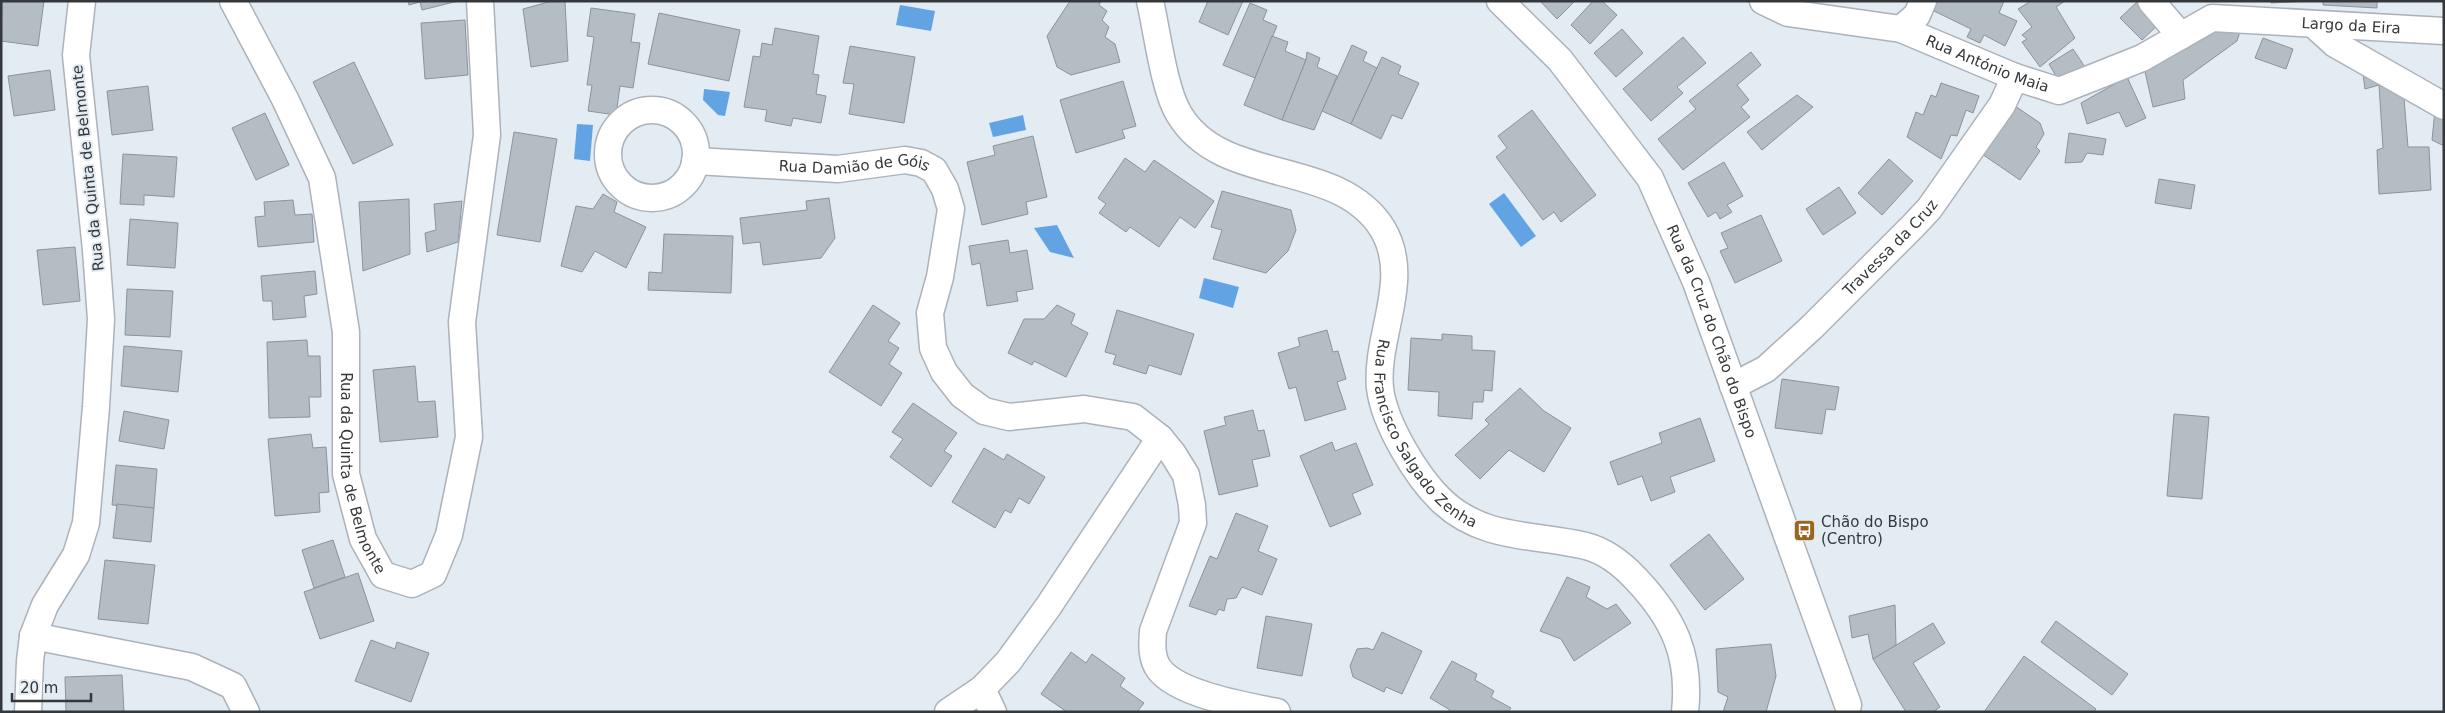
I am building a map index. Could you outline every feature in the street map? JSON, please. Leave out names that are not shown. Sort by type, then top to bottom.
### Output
[{"type":"street","name":"Rua da Quinta de Belmonte","points":[[28,712],[33,636],[45,605],[76,555],[86,523],[96,407],[101,319],[96,250],[76,55],[82,1]]},
{"type":"street","name":"Rua da Quinta de Belmonte","points":[[233,1],[285,99],[322,178],[346,332],[346,474],[363,539],[383,575],[412,584],[433,574],[449,535],[469,438],[462,322],[487,135],[480,3]]},
{"type":"street","name":"Rua Francisco Salgado Zenha","points":[[1150,1],[1168,84],[1178,113],[1196,137],[1223,154],[1315,182],[1342,194],[1368,209],[1383,230],[1392,256],[1394,286],[1381,366],[1380,389],[1387,412],[1405,455],[1430,490],[1444,504],[1472,524],[1495,531],[1588,547],[1622,564],[1649,593],[1669,619],[1682,654],[1688,684],[1685,712]]},
{"type":"street","name":"Rua da Cruz do Chão do Bispo","points":[[1500,1],[1560,60],[1650,178],[1696,282],[1849,710]]},
{"type":"street","name":"Rua António Maia","points":[[1763,1],[1788,13],[1901,29],[2015,77],[2059,91],[2142,58],[2212,18],[2260,20]]},
{"type":"street","points":[[1901,29],[1917,15],[1923,1]]},
{"type":"street","points":[[2151,1],[2182,36]]},
{"type":"street","name":"Largo da Eira","points":[[2260,20],[2444,31]]},
{"type":"street","points":[[2313,24],[2335,44],[2444,106]]},
{"type":"street","name":"Travessa da Cruz","points":[[1732,386],[1766,369],[1773,363],[1812,327],[1923,215],[2002,105],[2015,77]]},
{"type":"street","name":"Rua Damião de Góis","points":[[695,161],[838,169],[905,160],[921,162],[934,170],[945,188],[951,209],[940,276],[930,313],[933,348],[944,372],[962,395],[984,411],[1010,417],[1084,409],[1133,417],[1160,438],[1186,475],[1192,505],[1193,522],[1153,631],[1152,650],[1158,668],[1170,680],[1189,690],[1277,712]]},
{"type":"street","points":[[948,712],[982,689],[1008,662],[1048,607],[1160,438]]},
{"type":"street","points":[[33,636],[192,667],[233,686],[246,712]]},
{"type":"street","points":[[982,689],[993,712]]},
{"type":"water","points":[[900,5],[935,11],[931,31],[896,25]]},
{"type":"water","points":[[704,89],[730,92],[725,116],[718,115],[703,100]]},
{"type":"water","points":[[1023,115],[1026,130],[993,137],[989,123]]},
{"type":"water","points":[[577,124],[593,125],[590,161],[574,159]]},
{"type":"water","points":[[1504,193],[1536,236],[1521,247],[1489,204]]},
{"type":"water","points":[[1057,225],[1074,258],[1050,252],[1034,228]]},
{"type":"water","points":[[1204,278],[1239,287],[1233,308],[1199,298]]},
{"type":"building","points":[[2,1],[44,1],[38,46],[1,41]]},
{"type":"building","points":[[408,1],[458,1],[422,10],[420,2],[409,5]]},
{"type":"building","points":[[552,1],[565,1],[568,61],[531,67],[523,9]]},
{"type":"building","points":[[1070,1],[1101,1],[1099,5],[1107,11],[1102,20],[1109,27],[1105,37],[1115,44],[1120,62],[1071,75],[1057,67],[1047,36]]},
{"type":"building","points":[[1208,1],[1243,1],[1228,35],[1199,22]]},
{"type":"building","points":[[1540,1],[1575,1],[1557,19]]},
{"type":"building","points":[[1593,1],[1602,1],[1617,15],[1590,44],[1571,25]]},
{"type":"building","points":[[1934,1],[2004,1],[1999,13],[2017,21],[2005,46],[1984,35],[1980,43],[1967,37],[1971,29],[1930,9]]},
{"type":"building","points":[[2031,1],[2065,1],[2056,7],[2075,38],[2040,67],[2022,42],[2027,39],[2022,35],[2032,27],[2018,9]]},
{"type":"building","points":[[2138,1],[2160,23],[2142,40],[2120,18]]},
{"type":"building","points":[[2271,1],[2310,1],[2271,3]]},
{"type":"building","points":[[2323,1],[2377,1],[2377,8],[2323,5]]},
{"type":"building","points":[[1250,3],[1267,10],[1263,20],[1277,26],[1255,78],[1223,65]]},
{"type":"building","points":[[591,8],[635,14],[631,42],[640,43],[633,88],[620,86],[616,115],[588,111],[592,85],[587,85],[594,37],[587,36]]},
{"type":"building","points":[[659,13],[740,30],[729,81],[648,64]]},
{"type":"building","points":[[465,20],[468,75],[425,79],[421,23]]},
{"type":"building","points":[[775,28],[819,36],[813,74],[819,75],[816,94],[826,96],[821,123],[793,118],[791,126],[765,121],[767,110],[744,107],[753,56],[760,57],[762,43],[772,45]]},
{"type":"building","points":[[2208,28],[2240,32],[2237,41],[2183,80],[2185,99],[2153,107],[2144,67]]},
{"type":"building","points":[[1622,29],[1643,53],[1616,77],[1594,53]]},
{"type":"building","points":[[1272,36],[1288,42],[1285,51],[1306,60],[1282,120],[1244,105]]},
{"type":"building","points":[[1683,37],[1706,63],[1677,87],[1683,93],[1651,121],[1623,89]]},
{"type":"building","points":[[2263,38],[2293,49],[2286,69],[2255,58]]},
{"type":"building","points":[[1352,45],[1367,52],[1363,61],[1377,68],[1351,124],[1322,111]]},
{"type":"building","points":[[850,46],[915,57],[904,123],[849,114],[854,84],[843,83]]},
{"type":"building","points":[[2073,49],[2085,67],[2060,83],[2049,64]]},
{"type":"building","points":[[1307,52],[1320,58],[1317,67],[1337,76],[1314,130],[1282,120],[1306,60]]},
{"type":"building","points":[[1751,52],[1761,65],[1737,85],[1749,100],[1741,107],[1750,117],[1683,170],[1658,139],[1696,109],[1689,101]]},
{"type":"building","points":[[1382,57],[1401,66],[1398,74],[1419,83],[1402,119],[1392,115],[1381,139],[1351,124]]},
{"type":"building","points":[[354,62],[393,145],[353,164],[313,82]]},
{"type":"building","points":[[2362,67],[2403,86],[2408,147],[2429,147],[2431,190],[2379,194],[2377,150],[2383,148],[2379,85],[2365,89]]},
{"type":"building","points":[[50,70],[55,110],[14,116],[8,76]]},
{"type":"building","points":[[2127,77],[2146,118],[2126,127],[2119,112],[2087,124],[2081,103]]},
{"type":"building","points":[[1123,81],[1136,126],[1122,130],[1125,138],[1076,153],[1060,100]]},
{"type":"building","points":[[1941,83],[1979,96],[1973,113],[1966,110],[1957,136],[1951,135],[1941,159],[1907,137],[1916,112],[1923,115],[1931,95],[1936,97]]},
{"type":"building","points":[[148,86],[153,130],[112,135],[107,91]]},
{"type":"building","points":[[1797,95],[1813,107],[1762,150],[1747,132]]},
{"type":"building","points":[[2012,104],[2040,123],[2044,134],[2036,147],[2040,151],[2020,180],[1979,152]]},
{"type":"building","points":[[1532,110],[1596,195],[1561,222],[1554,212],[1543,220],[1496,157],[1507,148],[1498,136]]},
{"type":"building","points":[[2435,110],[2444,116],[2444,146],[2432,140]]},
{"type":"building","points":[[265,113],[289,165],[256,180],[232,128]]},
{"type":"building","points":[[514,132],[557,139],[540,242],[497,235]]},
{"type":"building","points":[[2069,133],[2106,139],[2103,155],[2087,153],[2082,162],[2065,163]]},
{"type":"building","points":[[1033,136],[1047,197],[1026,202],[1028,214],[982,225],[967,162],[995,155],[993,146]]},
{"type":"building","points":[[123,154],[177,157],[174,197],[144,195],[144,205],[120,204]]},
{"type":"building","points":[[1125,158],[1145,172],[1154,160],[1214,201],[1195,228],[1180,217],[1159,247],[1130,227],[1126,232],[1099,213],[1106,204],[1098,198]]},
{"type":"building","points":[[1889,159],[1913,181],[1882,215],[1858,193]]},
{"type":"building","points":[[1724,162],[1743,196],[1727,205],[1732,212],[1720,219],[1716,212],[1708,217],[1688,183]]},
{"type":"building","points":[[2159,179],[2195,185],[2191,209],[2155,203]]},
{"type":"building","points":[[1839,187],[1856,213],[1823,235],[1806,209]]},
{"type":"building","points":[[1222,191],[1291,210],[1296,230],[1288,251],[1266,273],[1213,259],[1222,230],[1211,227]]},
{"type":"building","points":[[603,194],[617,202],[614,212],[646,227],[626,268],[595,251],[582,272],[561,266],[576,206],[593,209]]},
{"type":"building","points":[[829,198],[835,238],[821,258],[763,265],[760,242],[743,244],[740,218],[807,210],[806,201]]},
{"type":"building","points":[[409,199],[410,254],[363,271],[359,202]]},
{"type":"building","points":[[293,200],[295,215],[312,214],[314,242],[258,247],[255,217],[265,216],[264,202]]},
{"type":"building","points":[[462,201],[458,242],[427,252],[425,233],[436,230],[434,204]]},
{"type":"building","points":[[1761,215],[1782,261],[1735,283],[1720,251],[1728,248],[1721,233]]},
{"type":"building","points":[[130,219],[178,223],[175,268],[127,265]]},
{"type":"building","points":[[664,234],[733,236],[731,293],[648,290],[649,272],[662,273]]},
{"type":"building","points":[[1008,240],[1010,253],[1027,250],[1033,289],[1016,292],[1018,301],[987,306],[980,263],[972,265],[969,246]]},
{"type":"building","points":[[75,247],[80,301],[43,305],[37,250]]},
{"type":"building","points":[[315,271],[317,294],[304,296],[306,317],[273,320],[272,301],[263,301],[261,276]]},
{"type":"building","points":[[127,289],[173,291],[170,337],[125,335]]},
{"type":"building","points":[[873,305],[900,323],[888,341],[899,348],[889,364],[902,373],[881,406],[829,372]]},
{"type":"building","points":[[1057,305],[1075,314],[1071,324],[1088,333],[1066,377],[1034,361],[1032,365],[1008,353],[1024,319],[1044,319]]},
{"type":"building","points":[[1117,310],[1194,334],[1181,375],[1149,365],[1146,374],[1113,364],[1116,355],[1105,352]]},
{"type":"building","points":[[1327,330],[1333,352],[1338,351],[1346,379],[1337,382],[1346,409],[1305,421],[1296,387],[1289,389],[1278,353],[1300,346],[1298,338]]},
{"type":"building","points":[[1442,334],[1472,336],[1472,350],[1495,351],[1492,391],[1484,390],[1483,402],[1473,402],[1472,419],[1438,416],[1439,392],[1408,390],[1411,338],[1442,340]]},
{"type":"building","points":[[307,340],[308,356],[320,356],[321,397],[309,397],[310,417],[269,418],[267,342]]},
{"type":"building","points":[[124,346],[182,351],[178,392],[121,386]]},
{"type":"building","points":[[415,366],[418,402],[435,401],[438,437],[380,442],[373,370]]},
{"type":"building","points":[[1782,379],[1839,387],[1835,410],[1826,409],[1822,434],[1775,428]]},
{"type":"building","points":[[1520,388],[1544,411],[1571,428],[1544,472],[1509,450],[1480,479],[1455,455],[1489,424],[1485,420]]},
{"type":"building","points":[[913,403],[957,433],[944,451],[952,456],[931,487],[890,457],[903,439],[892,432]]},
{"type":"building","points":[[1253,410],[1258,431],[1264,430],[1270,456],[1252,460],[1258,486],[1219,495],[1204,431],[1226,425],[1224,417]]},
{"type":"building","points":[[124,411],[169,420],[164,449],[119,441]]},
{"type":"building","points":[[2174,414],[2209,417],[2202,499],[2167,496]]},
{"type":"building","points":[[1700,418],[1715,461],[1670,477],[1675,492],[1651,501],[1642,476],[1618,485],[1610,462],[1662,443],[1659,433]]},
{"type":"building","points":[[311,434],[313,448],[326,447],[329,492],[319,493],[320,512],[275,516],[268,439]]},
{"type":"building","points":[[1332,442],[1335,451],[1356,443],[1373,485],[1352,494],[1361,514],[1330,527],[1300,456]]},
{"type":"building","points":[[984,448],[1004,460],[1007,454],[1045,477],[1029,504],[1019,498],[1011,513],[1005,510],[995,528],[952,502]]},
{"type":"building","points":[[116,465],[157,469],[154,508],[112,505]]},
{"type":"building","points":[[117,504],[154,508],[151,542],[113,538]]},
{"type":"building","points":[[1236,513],[1268,526],[1258,551],[1277,559],[1262,595],[1242,587],[1236,598],[1227,599],[1224,611],[1219,609],[1216,615],[1189,606],[1210,556],[1217,559]]},
{"type":"building","points":[[1709,534],[1744,579],[1705,610],[1670,565]]},
{"type":"building","points":[[333,540],[345,577],[314,588],[302,550]]},
{"type":"building","points":[[105,560],[155,565],[148,624],[98,619]]},
{"type":"building","points":[[358,573],[374,621],[320,639],[304,592]]},
{"type":"building","points":[[1567,577],[1590,587],[1586,597],[1607,609],[1616,604],[1631,623],[1574,661],[1561,639],[1540,631]]},
{"type":"building","points":[[1895,605],[1896,645],[1873,659],[1868,634],[1852,638],[1849,616]]},
{"type":"building","points":[[1266,616],[1312,624],[1302,676],[1257,668]]},
{"type":"building","points":[[2056,621],[2128,674],[2112,695],[2041,642]]},
{"type":"building","points":[[1933,623],[1945,643],[1913,663],[1940,707],[1933,712],[1906,712],[1873,659]]},
{"type":"building","points":[[1382,632],[1422,651],[1402,694],[1386,687],[1384,692],[1353,677],[1350,666],[1357,649],[1367,648],[1373,650]]},
{"type":"building","points":[[371,640],[395,649],[397,642],[429,653],[411,702],[355,681]]},
{"type":"building","points":[[1771,644],[1776,676],[1766,712],[1723,712],[1728,697],[1718,692],[1716,649]]},
{"type":"building","points":[[1071,652],[1086,663],[1092,654],[1125,678],[1120,686],[1144,703],[1137,712],[1067,712],[1041,694]]},
{"type":"building","points":[[2024,656],[2096,709],[2094,712],[1984,712]]},
{"type":"building","points":[[1452,661],[1477,674],[1475,680],[1494,691],[1491,697],[1511,708],[1508,712],[1449,712],[1450,710],[1430,698]]},
{"type":"building","points":[[122,675],[124,712],[66,712],[65,677]]},
{"type":"place","name":"Chão do Bispo (Centro)","points":[[1805,531]]}]
